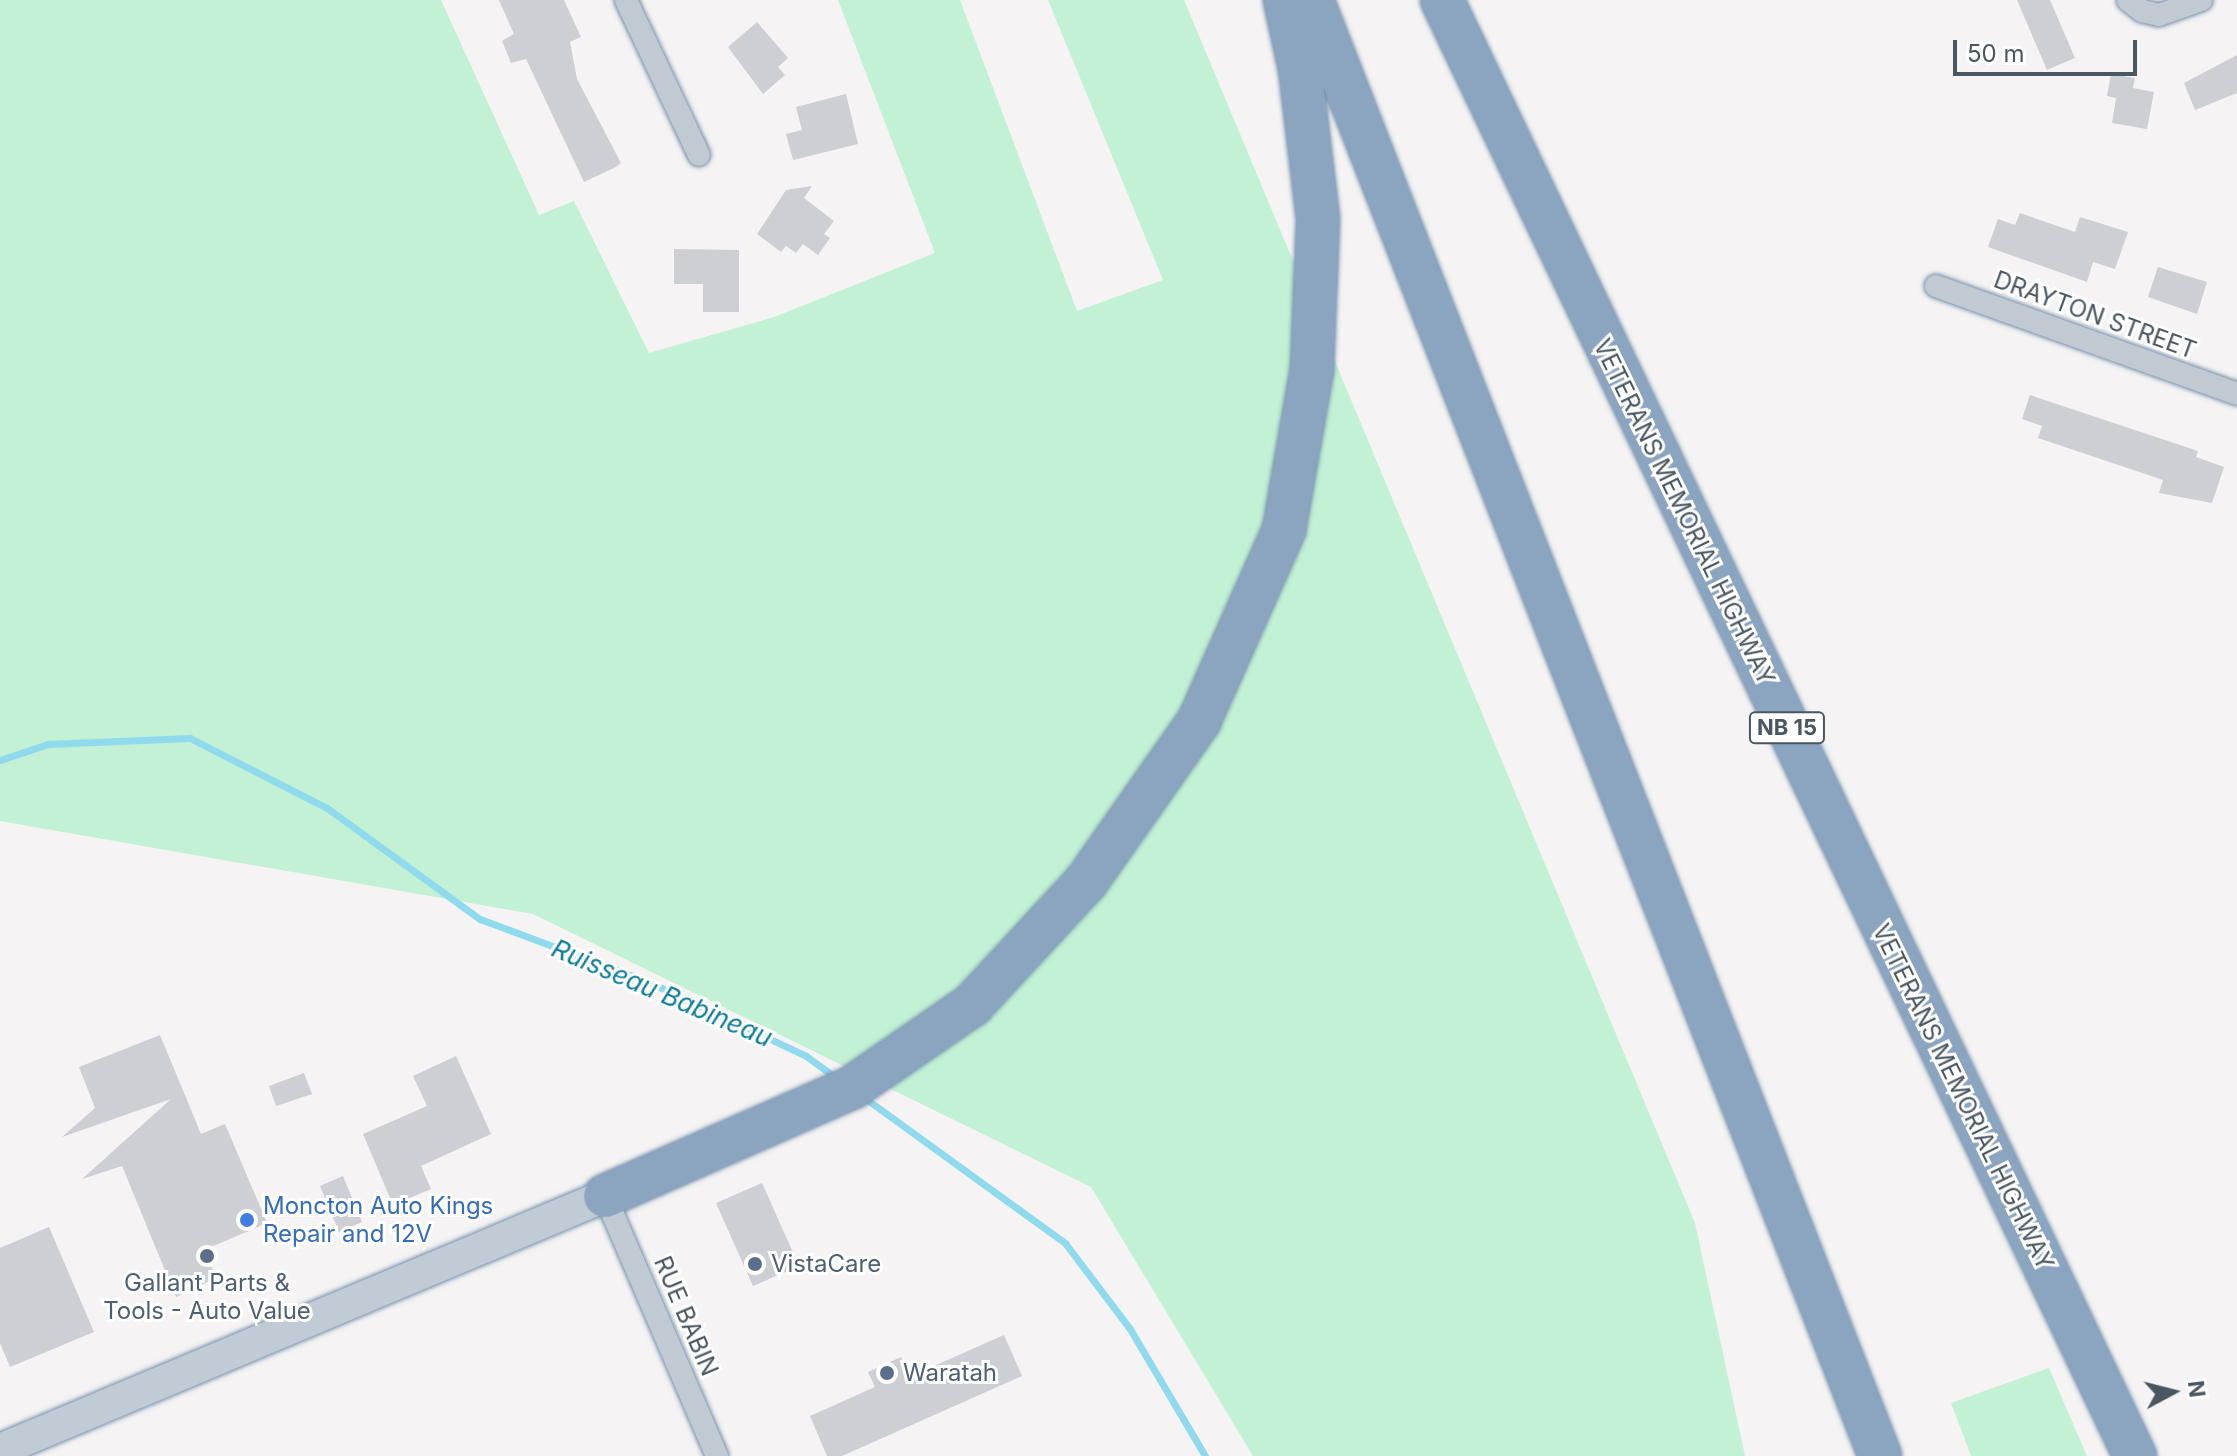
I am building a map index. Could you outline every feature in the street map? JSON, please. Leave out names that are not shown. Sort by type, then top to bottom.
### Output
[{"type":"highway","points":[[605,1196],[853,1087],[972,1005],[1086,882],[1199,721],[1284,530],[1312,370],[1318,219],[1300,69],[1285,0]]},
{"type":"highway","points":[[1312,0],[1880,1456]]},
{"type":"highway","name":"VETERANS MEMORIAL HIGHWAY","points":[[1442,0],[2135,1456]]},
{"type":"main road","points":[[0,1450],[605,1196]]},
{"type":"street","points":[[626,0],[699,155]]},
{"type":"street","points":[[2128,0],[2142,11],[2159,15],[2201,0]]},
{"type":"street","name":"DRAYTON STREET","points":[[1936,286],[2237,394]]},
{"type":"street","name":"RUE BABIN","points":[[605,1196],[717,1456]]},
{"type":"green space","points":[[0,0],[441,0],[539,215],[574,201],[649,353],[774,317],[935,253],[838,0],[960,0],[1077,311],[1163,280],[1048,0],[1184,0],[1695,1223],[1745,1456],[1253,1456],[1091,1187],[533,914],[0,821]]},
{"type":"green space","points":[[2049,1368],[2087,1456],[1971,1456],[1951,1403]]},
{"type":"building","points":[[499,0],[564,0],[581,37],[570,42],[577,79],[621,163],[616,167],[584,182],[526,59],[511,63],[502,41],[514,34]]},
{"type":"building","points":[[2017,0],[2050,0],[2075,58],[2047,70]]},
{"type":"building","points":[[757,22],[788,58],[778,67],[785,75],[763,94],[728,47]]},
{"type":"building","points":[[2237,55],[2237,93],[2195,110],[2184,83]]},
{"type":"building","points":[[2111,74],[2135,78],[2133,88],[2154,92],[2147,129],[2112,123],[2116,98],[2107,96]]},
{"type":"building","points":[[846,94],[858,144],[793,160],[786,134],[802,130],[796,107]]},
{"type":"building","points":[[812,186],[804,198],[834,221],[824,234],[830,238],[818,255],[803,244],[796,253],[786,246],[781,252],[757,234],[786,190]]},
{"type":"building","points":[[2020,213],[2075,232],[2080,217],[2128,232],[2115,269],[2093,262],[2087,282],[1988,247],[1998,219],[2015,225]]},
{"type":"building","points":[[674,249],[739,250],[739,312],[703,312],[703,284],[674,284]]},
{"type":"building","points":[[2158,267],[2207,282],[2197,314],[2148,297]]},
{"type":"building","points":[[2030,395],[2198,451],[2196,457],[2224,467],[2212,503],[2159,493],[2163,480],[2038,438],[2042,426],[2022,419]]},
{"type":"building","points":[[160,1035],[201,1134],[225,1124],[267,1223],[204,1250],[216,1278],[176,1297],[122,1166],[82,1179],[171,1099],[62,1137],[95,1108],[79,1067]]},
{"type":"building","points":[[456,1056],[491,1134],[421,1166],[431,1189],[393,1205],[363,1134],[427,1106],[413,1076]]},
{"type":"building","points":[[304,1073],[312,1094],[276,1106],[269,1086]]},
{"type":"building","points":[[343,1176],[362,1222],[339,1232],[320,1186]]},
{"type":"building","points":[[762,1183],[799,1266],[753,1286],[716,1203]]},
{"type":"building","points":[[49,1227],[94,1332],[10,1367],[0,1343],[0,1248]]},
{"type":"building","points":[[1004,1335],[1022,1376],[842,1456],[827,1456],[810,1416],[875,1387],[868,1372],[901,1357],[909,1377]]},
{"type":"waterway","name":"Ruisseau Babineau","points":[[0,760],[48,744],[190,738],[327,808],[480,919],[649,982],[806,1056],[835,1077]]},
{"type":"waterway","name":"Ruisseau Babineau","points":[[862,1096],[1065,1243],[1130,1329],[1205,1456]]},
{"type":"place","name":"Moncton Auto Kings Repair and 12V","points":[[247,1220]]},
{"type":"place","name":"Gallant Parts & Tools - Auto Value","points":[[207,1256]]},
{"type":"place","name":"VistaCare","points":[[755,1264]]},
{"type":"place","name":"Waratah","points":[[887,1373]]}]
